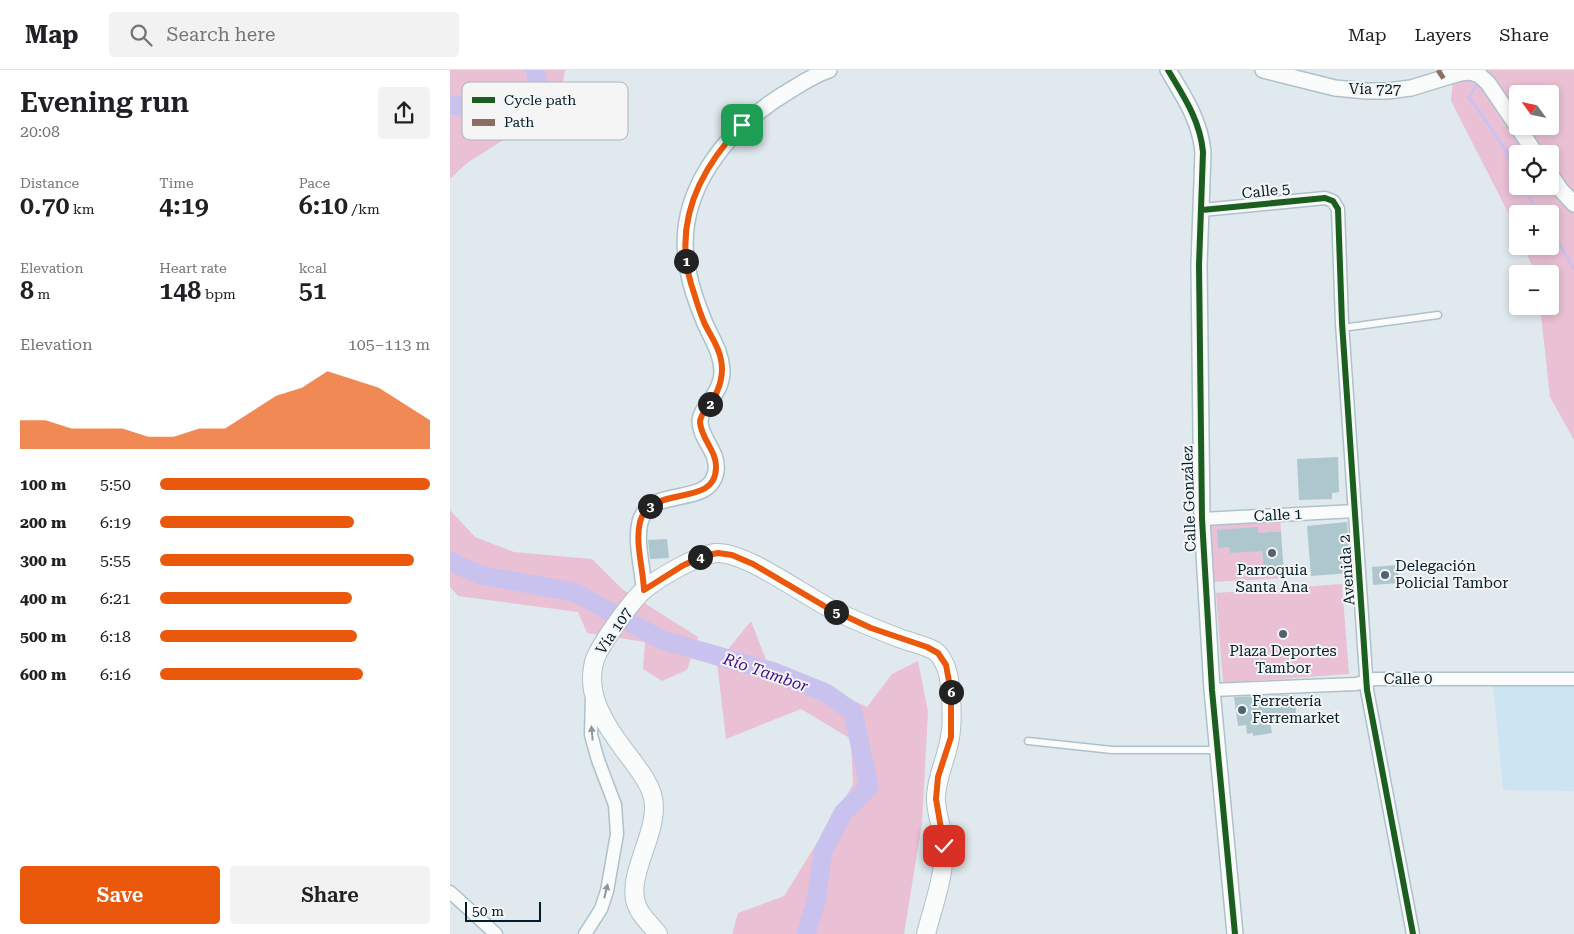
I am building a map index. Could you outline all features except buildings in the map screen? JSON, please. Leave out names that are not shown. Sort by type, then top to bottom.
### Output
[{"type":"main road","name":"Vía 107","points":[[658,934],[640,912],[635,903],[634,892],[652,824],[654,810],[652,795],[640,772],[605,721],[592,681],[595,659],[632,604],[644,590],[682,566],[703,556],[718,553],[732,555],[753,564],[826,607],[871,628],[927,647],[938,653],[946,665],[951,692],[951,737],[938,777],[936,799],[944,846],[940,881],[926,934]]},
{"type":"street","points":[[644,590],[638,534],[640,522],[645,511],[654,503],[702,490],[711,483],[716,471],[714,456],[703,434],[700,422],[719,387],[722,373],[721,358],[704,322],[693,291],[685,246],[691,206],[698,186],[713,159],[742,125],[774,100],[816,75],[829,70]]},
{"type":"street","name":"Calle González","points":[[1168,70],[1191,107],[1201,136],[1203,152],[1199,265],[1202,519],[1212,690],[1235,934]]},
{"type":"street","name":"Vía 727","points":[[1263,70],[1335,88],[1387,91],[1411,88],[1460,73],[1470,72],[1488,83],[1530,145]]},
{"type":"street","points":[[1559,188],[1574,204]]},
{"type":"street","name":"Calle 5","points":[[1202,210],[1324,198],[1333,201]]},
{"type":"street","name":"Avenida 2","points":[[1333,201],[1338,209],[1342,328],[1367,681],[1412,934]]},
{"type":"street","name":"Calle 1","points":[[1202,519],[1355,511]]},
{"type":"street","name":"Calle 0","points":[[1212,690],[1356,684],[1374,679],[1574,678]]},
{"type":"street","points":[[585,934],[601,909],[607,891],[617,834],[615,805],[591,735],[592,681]]},
{"type":"street","points":[[450,892],[496,934]]},
{"type":"lane","points":[[1342,328],[1438,315]]},
{"type":"lane","points":[[1028,741],[1112,750],[1218,750]]},
{"type":"shaded area","points":[[450,70],[565,70],[563,82],[462,82],[462,140],[503,140],[467,163],[450,179]]},
{"type":"shaded area","points":[[1454,70],[1574,70],[1574,440],[1550,397],[1541,315],[1559,315],[1559,265],[1531,265],[1528,255],[1559,255],[1559,205],[1509,205],[1509,214],[1451,101]]},
{"type":"shaded area","points":[[450,510],[475,537],[514,552],[592,559],[622,589],[698,637],[687,670],[662,681],[643,669],[645,642],[587,633],[578,612],[458,596],[450,587]]},
{"type":"shaded area","points":[[1280,519],[1281,531],[1260,533],[1264,575],[1284,574],[1284,578],[1212,582],[1208,525]]},
{"type":"shaded area","name":"Plaza Deportes Tambor","points":[[1342,584],[1349,674],[1223,683],[1216,593]]},
{"type":"shaded area","points":[[751,621],[766,660],[867,707],[892,674],[918,661],[928,712],[922,823],[904,934],[732,934],[738,913],[784,896],[853,785],[851,739],[801,709],[726,739],[717,663]]},
{"type":"shaded area","points":[[1493,685],[1574,685],[1574,791],[1503,790]]},
{"type":"waterway","name":"Río Tambor","points":[[535,70],[538,82]]},
{"type":"waterway","points":[[1479,82],[1469,97],[1509,158]]},
{"type":"waterway","name":"Río Tambor","points":[[450,105],[462,106]]},
{"type":"waterway","points":[[1528,195],[1534,205]]},
{"type":"waterway","points":[[1559,243],[1574,269]]},
{"type":"waterway","name":"Río Tambor","points":[[450,561],[480,575],[574,592],[662,640],[774,672],[826,693],[853,712],[869,787],[843,813],[823,852],[816,901],[806,934]]},
{"type":"marked path","points":[[1438,70],[1444,79]]},
{"type":"cycle path","points":[[1168,70],[1195,119],[1199,129],[1203,152],[1199,265],[1202,519],[1212,690],[1235,934]]},
{"type":"cycle path","points":[[1202,210],[1325,198],[1333,201],[1338,209],[1342,323],[1367,690],[1413,934]]},
{"type":"place","name":"Parroquia Santa Ana","points":[[1272,553]]},
{"type":"place","name":"Delegación Policial Tambor","points":[[1385,575]]},
{"type":"place","name":"Plaza Deportes Tambor","points":[[1283,634]]},
{"type":"place","name":"Ferretería Ferremarket","points":[[1242,710]]},
{"type":"route","points":[[742,125],[713,159],[698,186],[691,206],[685,246],[687,268],[693,291],[704,322],[721,358],[722,373],[719,387],[701,417],[700,422],[703,434],[714,456],[716,471],[707,488],[654,503],[645,511],[640,522],[638,534],[644,590],[682,566],[703,556],[718,553],[732,555],[753,564],[826,607],[871,628],[927,647],[938,653],[946,665],[951,692],[951,737],[938,777],[936,799],[944,846]]}]
